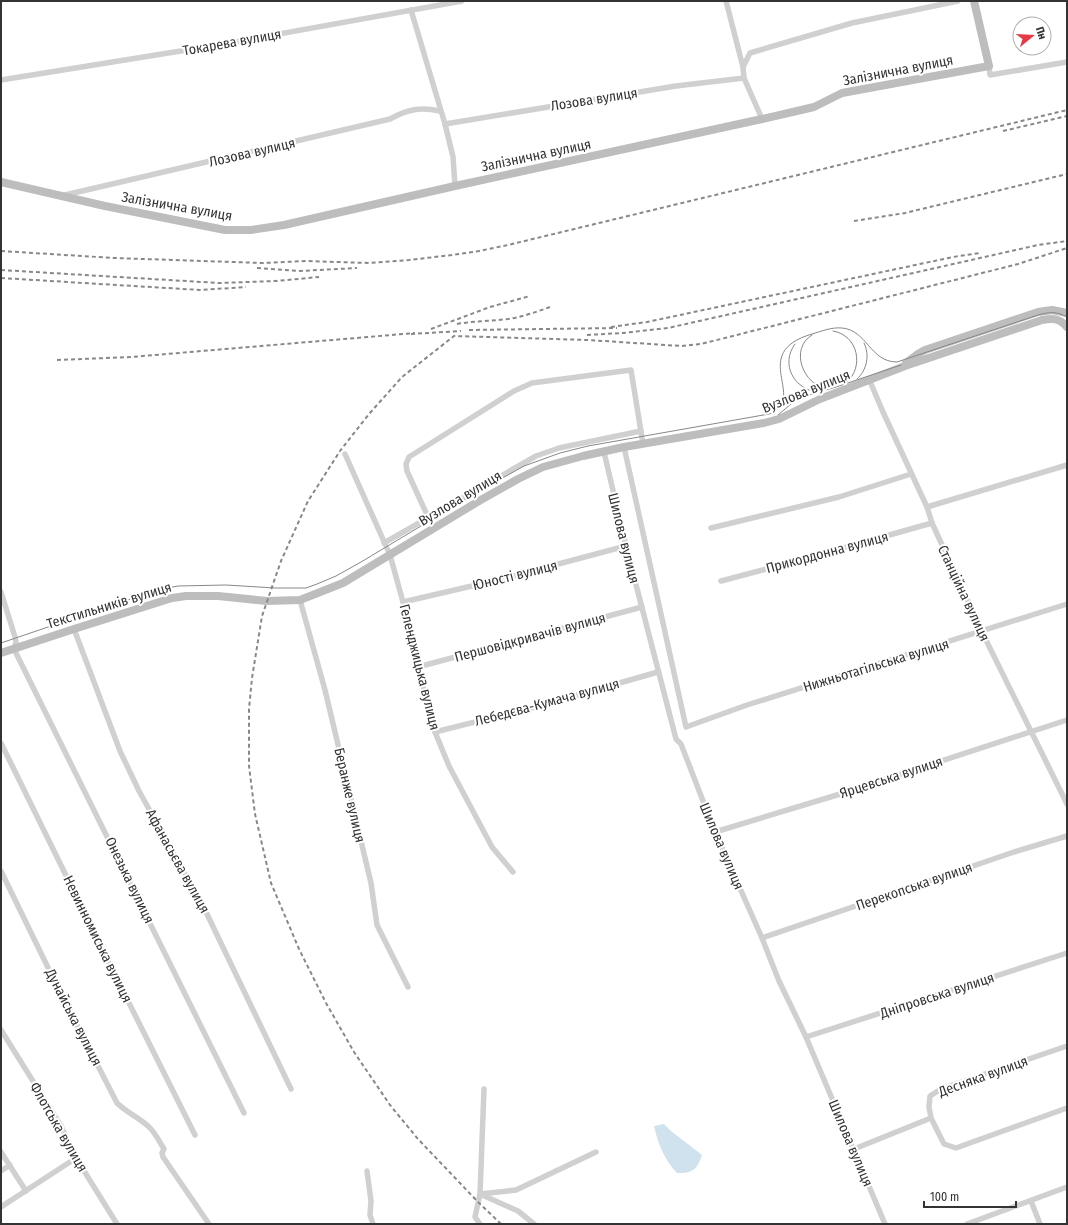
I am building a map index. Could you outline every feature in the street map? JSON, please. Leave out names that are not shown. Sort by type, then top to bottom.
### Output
[{"type":"street","name":"Токарева вулиця","points":[[1,80],[224,44],[462,1]]},
{"type":"street","points":[[726,1],[743,67],[744,78],[762,119]]},
{"type":"street","points":[[743,67],[750,53],[852,23],[958,1]]},
{"type":"street","points":[[974,1],[990,75],[1067,62]]},
{"type":"street","points":[[411,10],[453,158],[455,186]]},
{"type":"street","name":"Залізнична вулиця","points":[[1,182],[105,206],[225,230],[251,230],[284,225],[814,107],[842,93],[989,66]]},
{"type":"street","name":"Лозова вулиця","points":[[444,124],[676,86],[744,78]]},
{"type":"street","name":"Лозова вулиця","points":[[63,196],[390,119],[409,110],[422,108],[440,111]]},
{"type":"street","name":"Вузлова вулиця","points":[[905,366],[918,354],[925,350],[1030,315],[1052,310],[1066,311]]},
{"type":"street","name":"Вузлова вулиця","points":[[300,600],[343,583],[527,474],[551,464],[624,447],[764,423],[779,419],[820,399],[905,366],[1042,320],[1054,318],[1058,313],[1066,311]]},
{"type":"street","points":[[1054,318],[1067,326]]},
{"type":"street","points":[[428,517],[407,471],[406,464],[409,457],[514,391],[532,383],[631,370],[643,444]]},
{"type":"street","name":"Станційна вулиця","points":[[869,380],[982,632],[1067,804]]},
{"type":"street","points":[[384,543],[536,456],[559,448],[641,431]]},
{"type":"street","name":"Шилова вулиця","points":[[624,447],[686,727]]},
{"type":"street","name":"Шилова вулиця","points":[[604,452],[626,546],[676,739],[680,744],[715,832],[779,980],[806,1037],[885,1224]]},
{"type":"street","name":"Геленджицька вулиця","points":[[345,454],[390,555],[404,602],[418,667],[435,732],[449,766],[492,847],[512,872]]},
{"type":"street","points":[[927,507],[1067,465]]},
{"type":"street","points":[[711,528],[839,497],[911,474]]},
{"type":"street","name":"Прикордонна вулиця","points":[[721,581],[811,558],[932,523]]},
{"type":"street","name":"Юності вулиця","points":[[404,602],[502,579],[626,546]]},
{"type":"street","points":[[1,592],[16,637],[14,649]]},
{"type":"street","name":"Текстильників вулиця","points":[[1,654],[172,598],[186,596],[218,596],[267,601],[300,600]]},
{"type":"street","name":"Беранже вулиця","points":[[300,600],[326,690],[371,883],[377,925],[408,987]]},
{"type":"street","name":"Нижньотагільська вулиця","points":[[686,727],[747,705],[1067,604]]},
{"type":"street","name":"Першовідкривачів вулиця","points":[[418,667],[642,607]]},
{"type":"street","name":"Афанасьєва вулиця","points":[[74,629],[123,758],[139,791],[206,912],[291,1089]]},
{"type":"street","name":"Онезька вулиця","points":[[14,649],[244,1113]]},
{"type":"street","name":"Лебедєва-Кумача вулиця","points":[[435,732],[535,707],[658,672]]},
{"type":"street","name":"Ярцевська вулиця","points":[[715,832],[837,795],[1067,720]]},
{"type":"street","name":"Невинномиська вулиця","points":[[1,743],[106,959],[195,1135]]},
{"type":"street","name":"Перекопська вулиця","points":[[762,938],[1014,852],[1067,836]]},
{"type":"street","name":"Дунайська вулиця","points":[[1,871],[55,982],[118,1102],[122,1108],[148,1126],[155,1133],[164,1149],[162,1153],[163,1156],[209,1224]]},
{"type":"street","name":"Дніпровська вулиця","points":[[806,1037],[1067,953]]},
{"type":"street","name":"Флотська вулиця","points":[[1,1030],[61,1126],[76,1158],[117,1224]]},
{"type":"street","name":"Десняка вулиця","points":[[854,1149],[931,1118],[929,1107],[930,1096],[941,1088],[1067,1046]]},
{"type":"street","points":[[480,1224],[476,1217],[480,1194],[484,1088]]},
{"type":"street","points":[[931,1118],[944,1144],[956,1148],[1067,1108]]},
{"type":"street","points":[[1,1152],[26,1191]]},
{"type":"street","points":[[480,1194],[516,1190],[596,1152]]},
{"type":"street","points":[[1,1207],[76,1158]]},
{"type":"street","points":[[1,1171],[10,1165]]},
{"type":"street","points":[[367,1171],[371,1201],[370,1215],[374,1224]]},
{"type":"street","points":[[967,1224],[975,1223],[1067,1188]]},
{"type":"street","points":[[480,1194],[518,1211],[534,1224]]},
{"type":"street","points":[[1031,1201],[1040,1224]]},
{"type":"water","points":[[664,1124],[702,1155],[694,1170],[687,1173],[677,1173],[668,1162],[657,1139],[654,1126]]},
{"type":"tram line","points":[[1,643],[157,590],[178,586],[226,585],[306,588],[336,576],[524,466],[560,453],[588,446],[769,414],[780,407],[783,398],[780,364],[783,352],[793,342],[812,334],[838,328],[850,330],[857,334],[874,352],[881,357],[888,361],[897,362],[1038,315],[1053,313],[1067,317]]},
{"type":"tram line","points":[[833,331],[842,334],[848,339],[856,352],[856,369],[846,383]]},
{"type":"tram line","points":[[812,335],[805,341],[801,349],[800,357],[802,366],[811,381],[827,389]]},
{"type":"tram line","points":[[857,379],[865,367],[867,357],[864,343]]},
{"type":"tram line","points":[[795,344],[789,360],[789,367],[792,375],[802,386],[818,392]]},
{"type":"tram line","points":[[778,415],[797,399],[901,365]]},
{"type":"railway","points":[[1,251],[114,258],[263,263],[306,261],[369,263],[452,255],[508,245],[1067,110]]},
{"type":"railway","points":[[1003,131],[1067,116]]},
{"type":"railway","points":[[854,221],[905,213],[1067,174]]},
{"type":"railway","points":[[587,335],[668,328],[1038,245],[1067,241]]},
{"type":"railway","points":[[501,1224],[418,1139],[390,1105],[354,1052],[326,1003],[299,949],[271,883],[255,814],[249,766],[249,709],[252,678],[262,616],[281,561],[308,501],[340,451],[369,414],[402,377],[454,336],[588,340],[681,346],[701,344],[1018,264],[1067,248]]},
{"type":"railway","points":[[611,327],[647,322],[953,257],[980,253]]},
{"type":"railway","points":[[257,268],[300,271],[357,268]]},
{"type":"railway","points":[[1,270],[219,283],[276,281],[319,277]]},
{"type":"railway","points":[[1,278],[200,290],[246,287]]},
{"type":"railway","points":[[431,329],[490,307],[530,296]]},
{"type":"railway","points":[[457,324],[513,318],[550,307]]},
{"type":"railway","points":[[469,330],[617,328]]},
{"type":"railway","points":[[411,334],[461,331]]},
{"type":"railway","points":[[57,360],[131,357],[415,333]]}]
